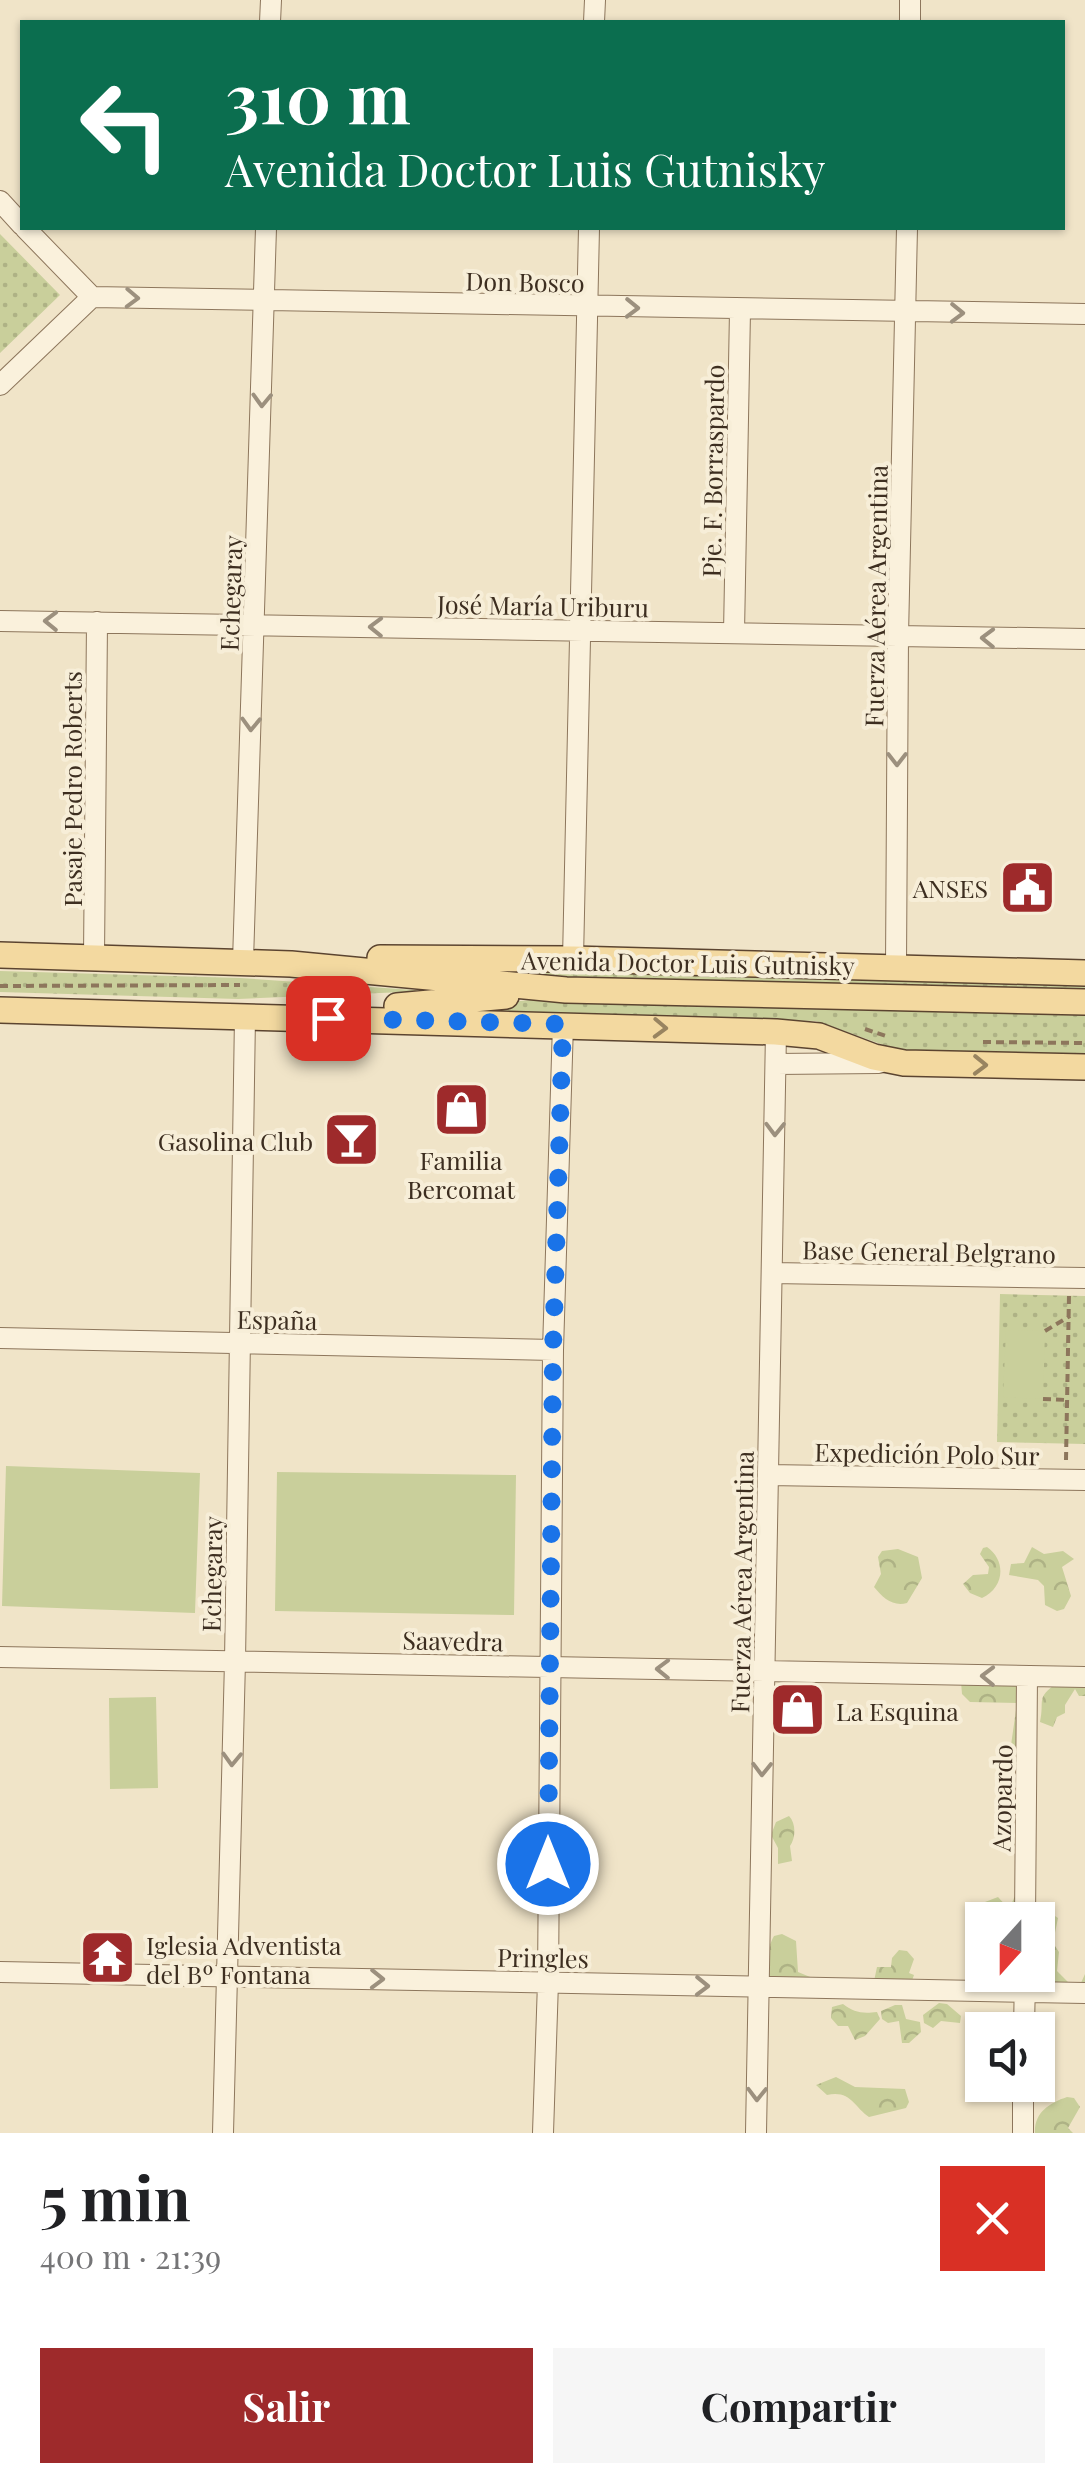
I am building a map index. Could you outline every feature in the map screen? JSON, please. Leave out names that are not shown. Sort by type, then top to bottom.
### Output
[{"type":"main road","name":"Avenida Doctor Luis Gutnisky","points":[[0,954],[94,957],[248,972],[330,958],[573,959],[1085,972]]},
{"type":"main road","name":"Avenida Doctor Luis Gutnisky","points":[[291,964],[566,990],[1085,1002]]},
{"type":"main road","name":"Avenida Doctor Luis Gutnisky","points":[[289,1017],[566,990]]},
{"type":"main road","name":"Avenida Doctor Luis Gutnisky","points":[[0,1010],[776,1032],[819,1036],[874,1058],[904,1063],[1085,1067]]},
{"type":"street","points":[[0,201],[20,222]]},
{"type":"street","points":[[0,385],[92,297],[28,230]]},
{"type":"street","name":"Echegaray","points":[[248,972],[266,230]]},
{"type":"street","points":[[573,959],[589,230]]},
{"type":"street","name":"Fuerza Aérea Argentina","points":[[896,966],[907,230]]},
{"type":"street","name":"Don Bosco","points":[[92,297],[1085,314]]},
{"type":"street","name":"Pje. F. Borraspardo","points":[[734,633],[740,310]]},
{"type":"street","name":"José María Uriburu","points":[[0,620],[1085,639]]},
{"type":"street","name":"Pasaje Pedro Roberts","points":[[94,957],[97,622]]},
{"type":"street","name":"Echegaray","points":[[223,2133],[245,1016]]},
{"type":"street","points":[[543,2133],[548,1982],[553,1350],[563,1024]]},
{"type":"street","name":"Fuerza Aérea Argentina","points":[[756,2133],[776,1032]]},
{"type":"street","points":[[776,1064],[904,1063]]},
{"type":"street","name":"Base General Belgrano","points":[[772,1273],[1076,1278]]},
{"type":"street","name":"España","points":[[0,1338],[553,1350]]},
{"type":"street","name":"Expedición Polo Sur","points":[[768,1476],[1075,1480]]},
{"type":"street","name":"Saavedra","points":[[0,1657],[1085,1677]]},
{"type":"street","name":"Azopardo","points":[[1025,1902],[1028,1676]]},
{"type":"street","name":"Pringles","points":[[0,1972],[758,1986],[965,1984]]},
{"type":"street","name":"Pringles","points":[[1055,1989],[1085,1993]]},
{"type":"street","points":[[1023,2133],[1024,2102]]},
{"type":"path","points":[[0,986],[223,988],[248,972]]},
{"type":"path","points":[[1075,1480],[1067,1400],[1070,1316],[1076,1278]]},
{"type":"path","points":[[1045,1331],[1070,1316]]},
{"type":"path","points":[[1043,1399],[1067,1400]]},
{"type":"green space","points":[[0,234],[60,295],[0,353]]},
{"type":"green space","points":[[343,966],[1085,979],[1085,1057],[906,1053],[816,1021],[396,1013],[623,991]]},
{"type":"green space","points":[[0,971],[240,978],[428,991],[238,999],[0,992]]},
{"type":"green space","points":[[1000,1294],[1085,1296],[1085,1444],[997,1442]]},
{"type":"green space","points":[[1006,1330],[1045,1331],[1043,1399],[1003,1397]]},
{"type":"green space","points":[[6,1466],[200,1473],[195,1613],[2,1606]]},
{"type":"green space","points":[[277,1472],[516,1475],[514,1615],[275,1611]]},
{"type":"green space","points":[[987,1547],[998,1559],[1000,1574],[995,1588],[982,1598],[970,1593],[963,1584],[973,1575],[988,1574],[989,1567],[980,1554]]},
{"type":"green space","points":[[1032,1547],[1044,1554],[1063,1551],[1074,1559],[1062,1567],[1071,1596],[1064,1609],[1057,1611],[1045,1605],[1044,1586],[1038,1580],[1009,1575],[1011,1564],[1024,1563]]},
{"type":"green space","points":[[898,1549],[918,1557],[922,1578],[907,1603],[902,1604],[889,1601],[874,1587],[881,1574],[878,1557],[882,1551]]},
{"type":"green space","points":[[1085,1679],[1085,1696],[1079,1696],[1075,1689],[1065,1705],[1065,1713],[1057,1717],[1053,1727],[1040,1722],[1042,1700],[1050,1688],[1057,1683],[1075,1687]]},
{"type":"green space","points":[[1022,1681],[1017,1756],[1010,1752],[1017,1703],[970,1702],[962,1694],[961,1682]]},
{"type":"green space","points":[[156,1697],[158,1788],[110,1789],[109,1698]]},
{"type":"green space","points":[[789,1816],[794,1830],[792,1861],[778,1864],[778,1848],[771,1835],[776,1822]]},
{"type":"green space","points":[[1016,1894],[1028,1902],[1012,1902]]},
{"type":"green space","points":[[782,1934],[796,1941],[798,1972],[815,1979],[770,1978],[766,1968],[768,1951],[774,1936]]},
{"type":"green space","points":[[1055,1946],[1059,1952],[1057,1971],[1069,1983],[1080,1985],[1085,1974],[1085,1997],[1055,1991]]},
{"type":"green space","points":[[899,1950],[907,1951],[914,1959],[910,1986],[874,1981],[877,1967],[891,1967]]},
{"type":"green space","points":[[939,2003],[947,2004],[961,2016],[960,2023],[941,2021],[933,2028],[924,2023],[923,2015]]},
{"type":"green space","points":[[843,2004],[858,2012],[877,2012],[880,2019],[865,2036],[855,2040],[848,2026],[838,2026],[831,2018],[832,2007]]},
{"type":"green space","points":[[902,2005],[906,2019],[920,2022],[921,2032],[909,2043],[902,2043],[899,2021],[888,2023],[882,2019],[881,2011]]},
{"type":"green space","points":[[836,2077],[855,2087],[905,2089],[909,2102],[906,2108],[869,2117],[847,2097],[827,2095],[816,2085]]},
{"type":"green space","points":[[1074,2098],[1080,2107],[1068,2128],[1073,2133],[1035,2133],[1037,2120],[1055,2102]]},
{"type":"place","name":"ANSES","points":[[1027,887]]},
{"type":"place","name":"Familia Bercomat","points":[[461,1110]]},
{"type":"place","name":"Gasolina Club","points":[[352,1140]]},
{"type":"place","name":"La Esquina","points":[[797,1710]]},
{"type":"place","name":"Iglesia Adventista del Bº Fontana","points":[[107,1958]]},
{"type":"route","points":[[328,1018],[563,1024],[553,1350],[548,1864]]}]
